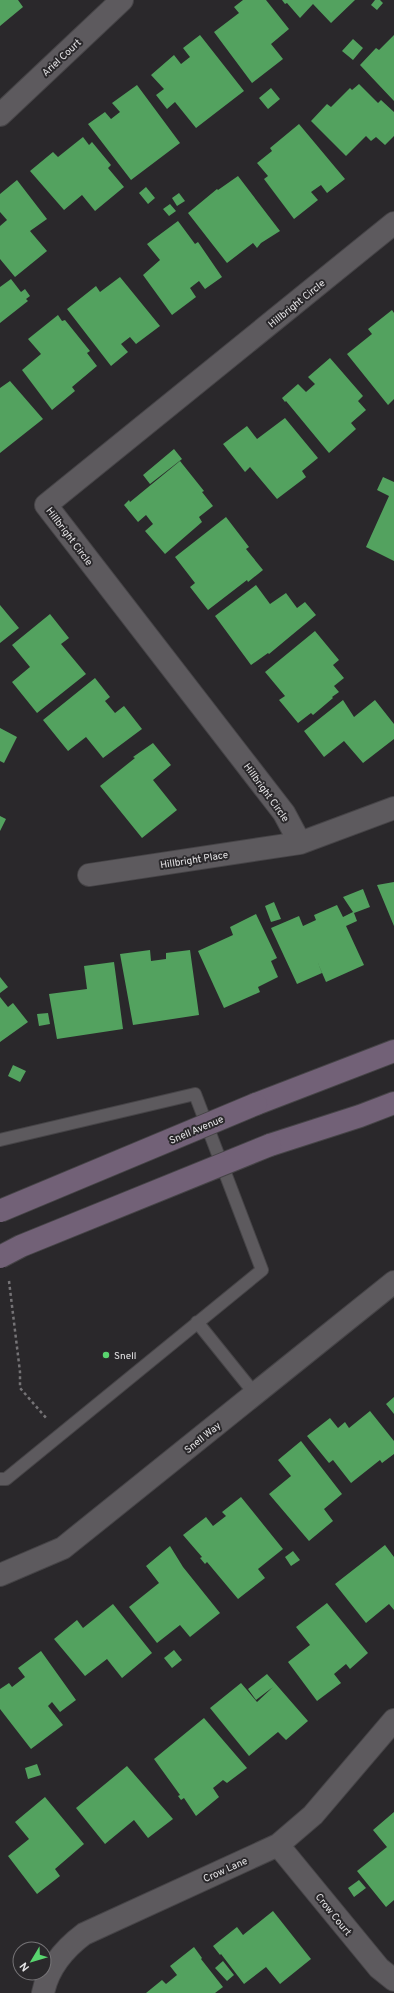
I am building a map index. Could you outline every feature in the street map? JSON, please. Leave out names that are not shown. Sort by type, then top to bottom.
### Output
[{"type":"main road","name":"Snell Avenue","points":[[0,1211],[256,1104],[394,1051]]},
{"type":"main road","points":[[0,1257],[21,1246],[270,1145],[360,1116],[394,1103]]},
{"type":"street","name":"Ariel Court","points":[[0,115],[122,0]]},
{"type":"street","name":"Hillbright Circle","points":[[300,843],[284,812],[46,505],[394,224]]},
{"type":"street","points":[[300,843],[394,808]]},
{"type":"street","name":"Hillbright Place","points":[[89,875],[300,843]]},
{"type":"street","name":"Snell Way","points":[[0,1575],[63,1548],[394,1282]]},
{"type":"street","name":"Crow Lane","points":[[43,1993],[58,1958],[70,1945],[84,1934],[278,1845],[313,1815],[394,1720]]},
{"type":"street","name":"Crow Court","points":[[278,1845],[379,1968],[394,1980]]},
{"type":"lane","points":[[0,1140],[194,1094],[262,1270],[6,1479],[0,1479]]},
{"type":"lane","points":[[197,1322],[255,1394]]},
{"type":"path","points":[[9,1280],[20,1372],[20,1388],[60,1435]]},
{"type":"building","points":[[0,0],[18,0],[23,7],[0,26]]},
{"type":"building","points":[[243,0],[266,0],[289,29],[271,44],[283,59],[252,83],[214,32],[239,13],[234,7]]},
{"type":"building","points":[[282,0],[355,0],[331,23],[313,4],[300,18],[287,3],[285,4]]},
{"type":"building","points":[[375,0],[380,0],[383,3],[377,10],[371,5]]},
{"type":"building","points":[[200,35],[244,91],[196,128],[175,102],[167,109],[156,95],[164,89],[151,75],[174,55],[181,64],[190,57],[183,48]]},
{"type":"building","points":[[394,35],[394,101],[360,65],[376,48],[379,50]]},
{"type":"building","points":[[353,39],[363,48],[353,60],[342,51]]},
{"type":"building","points":[[359,84],[378,103],[381,100],[394,112],[394,136],[385,145],[376,137],[371,141],[366,136],[346,156],[311,121],[327,104],[331,107],[350,88],[352,90]]},
{"type":"building","points":[[137,85],[180,143],[131,180],[88,124],[105,112],[111,119],[120,112],[112,103]]},
{"type":"building","points":[[271,88],[280,99],[268,109],[259,98]]},
{"type":"building","points":[[299,124],[345,179],[327,193],[321,185],[311,192],[318,200],[294,219],[264,179],[268,176],[257,163],[272,151],[270,148]]},
{"type":"building","points":[[83,137],[89,145],[92,142],[111,165],[108,168],[124,187],[95,211],[82,195],[64,210],[30,171],[53,152],[58,157]]},
{"type":"building","points":[[238,176],[280,231],[261,243],[257,248],[253,243],[227,263],[188,213],[217,189],[218,190]]},
{"type":"building","points":[[17,180],[47,219],[30,231],[47,251],[15,277],[0,259],[0,226],[7,220],[0,212],[0,194]]},
{"type":"building","points":[[146,187],[155,198],[148,204],[139,193]]},
{"type":"building","points":[[179,193],[185,201],[177,206],[172,198]]},
{"type":"building","points":[[170,204],[176,211],[169,216],[163,209]]},
{"type":"building","points":[[178,221],[195,244],[198,242],[222,277],[205,289],[199,281],[190,288],[196,297],[172,315],[143,275],[160,260],[147,244]]},
{"type":"building","points":[[120,277],[160,326],[136,344],[130,337],[121,344],[128,352],[111,366],[67,309],[96,286],[100,292]]},
{"type":"building","points":[[11,279],[21,292],[25,289],[30,296],[26,299],[28,301],[0,323],[0,287]]},
{"type":"building","points":[[392,310],[394,313],[394,399],[388,405],[347,354],[372,334],[368,329]]},
{"type":"building","points":[[58,315],[62,321],[65,320],[90,351],[87,353],[97,366],[72,387],[75,391],[52,410],[22,370],[41,354],[28,339]]},
{"type":"building","points":[[330,358],[363,396],[358,401],[366,410],[351,423],[356,429],[329,453],[282,398],[298,384],[306,392],[315,384],[308,377]]},
{"type":"building","points":[[10,381],[43,419],[0,453],[0,388]]},
{"type":"building","points":[[285,418],[318,458],[302,471],[306,477],[277,499],[250,467],[245,472],[223,444],[247,426],[257,439]]},
{"type":"building","points":[[174,449],[182,459],[150,484],[143,475]]},
{"type":"building","points":[[180,461],[204,491],[202,492],[213,506],[199,517],[202,522],[165,554],[145,531],[153,524],[146,515],[138,522],[124,505],[129,500],[130,502]]},
{"type":"building","points":[[383,477],[394,482],[394,561],[366,547],[389,496],[377,490]]},
{"type":"building","points":[[226,517],[249,547],[246,549],[263,570],[248,582],[247,580],[208,610],[190,587],[195,583],[175,557]]},
{"type":"building","points":[[256,585],[270,604],[286,593],[297,608],[305,602],[316,615],[269,654],[268,653],[251,665],[215,616]]},
{"type":"building","points":[[0,605],[19,628],[0,643]]},
{"type":"building","points":[[50,614],[69,638],[61,644],[86,674],[37,713],[12,682],[30,667],[12,645]]},
{"type":"building","points":[[315,631],[339,660],[333,665],[344,678],[334,686],[339,692],[332,697],[333,698],[313,715],[311,713],[298,723],[279,700],[285,696],[265,672]]},
{"type":"building","points":[[95,678],[110,697],[105,701],[115,713],[124,706],[142,729],[103,758],[86,737],[68,751],[43,720]]},
{"type":"building","points":[[343,700],[354,717],[375,700],[394,724],[394,739],[363,763],[344,741],[324,757],[304,731]]},
{"type":"building","points":[[0,728],[17,737],[4,763],[0,761]]},
{"type":"building","points":[[153,743],[171,765],[153,780],[177,810],[142,838],[100,786],[135,758],[133,757]]},
{"type":"building","points":[[0,816],[6,819],[0,831]]},
{"type":"building","points":[[394,882],[394,926],[377,885]]},
{"type":"building","points":[[363,889],[370,907],[354,913],[357,921],[346,926],[364,965],[326,982],[317,961],[322,973],[297,984],[271,928],[299,916],[303,926],[316,920],[314,915],[337,905],[343,917],[353,912],[343,897]]},
{"type":"building","points":[[274,902],[281,919],[271,922],[265,906]]},
{"type":"building","points":[[256,914],[277,958],[271,961],[278,977],[258,987],[260,992],[224,1008],[198,951],[233,935],[230,927]]},
{"type":"building","points":[[150,950],[151,961],[166,959],[166,953],[190,950],[199,1015],[133,1025],[120,954]]},
{"type":"building","points":[[114,962],[123,1029],[57,1039],[49,994],[87,989],[84,966]]},
{"type":"building","points":[[0,977],[8,987],[0,993]]},
{"type":"building","points":[[0,997],[8,1007],[13,1003],[28,1022],[0,1042]]},
{"type":"building","points":[[48,1013],[50,1024],[39,1026],[37,1014]]},
{"type":"building","points":[[13,1065],[26,1071],[20,1082],[8,1076]]},
{"type":"building","points":[[394,1397],[394,1414],[386,1404]]},
{"type":"building","points":[[370,1411],[394,1441],[394,1454],[382,1463],[380,1460],[351,1483],[333,1460],[329,1463],[307,1436],[330,1418],[338,1428],[345,1422],[349,1428]]},
{"type":"building","points":[[301,1441],[342,1494],[324,1509],[333,1521],[309,1541],[269,1494],[291,1476],[278,1460]]},
{"type":"building","points":[[241,1497],[283,1549],[258,1569],[265,1578],[238,1599],[207,1562],[205,1564],[200,1558],[202,1557],[183,1535],[206,1517],[213,1526],[226,1516],[222,1512]]},
{"type":"building","points":[[385,1545],[394,1557],[394,1610],[389,1604],[366,1623],[335,1584]]},
{"type":"building","points":[[170,1546],[183,1567],[220,1613],[190,1637],[180,1625],[157,1643],[129,1607],[159,1583],[146,1566]]},
{"type":"building","points":[[293,1551],[300,1560],[291,1566],[285,1557]]},
{"type":"building","points":[[327,1603],[368,1653],[350,1669],[346,1664],[334,1674],[341,1683],[317,1701],[288,1662],[310,1645],[296,1627]]},
{"type":"building","points":[[113,1604],[152,1653],[122,1678],[107,1659],[85,1676],[54,1639],[77,1620],[83,1628]]},
{"type":"building","points":[[174,1650],[182,1660],[172,1668],[164,1658]]},
{"type":"building","points":[[41,1651],[76,1700],[60,1712],[52,1702],[48,1706],[63,1725],[31,1749],[0,1709],[0,1689],[9,1683],[12,1687],[25,1677],[18,1668]]},
{"type":"building","points":[[267,1674],[308,1721],[286,1740],[278,1732],[249,1756],[210,1708],[241,1683],[257,1702],[273,1687],[256,1700],[248,1689]]},
{"type":"building","points":[[204,1718],[247,1768],[227,1783],[223,1780],[213,1788],[219,1797],[196,1816],[184,1798],[181,1800],[178,1796],[180,1795],[154,1759]]},
{"type":"building","points":[[37,1764],[41,1775],[28,1779],[25,1768]]},
{"type":"building","points":[[127,1766],[173,1819],[148,1838],[134,1820],[105,1844],[76,1808]]},
{"type":"building","points":[[45,1797],[84,1844],[55,1869],[60,1876],[37,1894],[8,1856],[29,1839],[15,1822]]},
{"type":"building","points":[[394,1812],[394,1900],[386,1907],[357,1871],[387,1847],[373,1830]]},
{"type":"building","points":[[359,1880],[366,1888],[354,1897],[348,1888]]},
{"type":"building","points":[[273,1911],[311,1959],[280,1984],[266,1967],[244,1984],[213,1946],[237,1927],[243,1935]]},
{"type":"building","points":[[194,1947],[202,1958],[201,1959],[223,1987],[215,1993],[146,1993],[162,1980],[166,1984],[177,1975],[170,1966]]},
{"type":"building","points":[[223,1961],[234,1975],[227,1981],[215,1968]]},
{"type":"place","name":"Snell","points":[[106,1355]]}]
